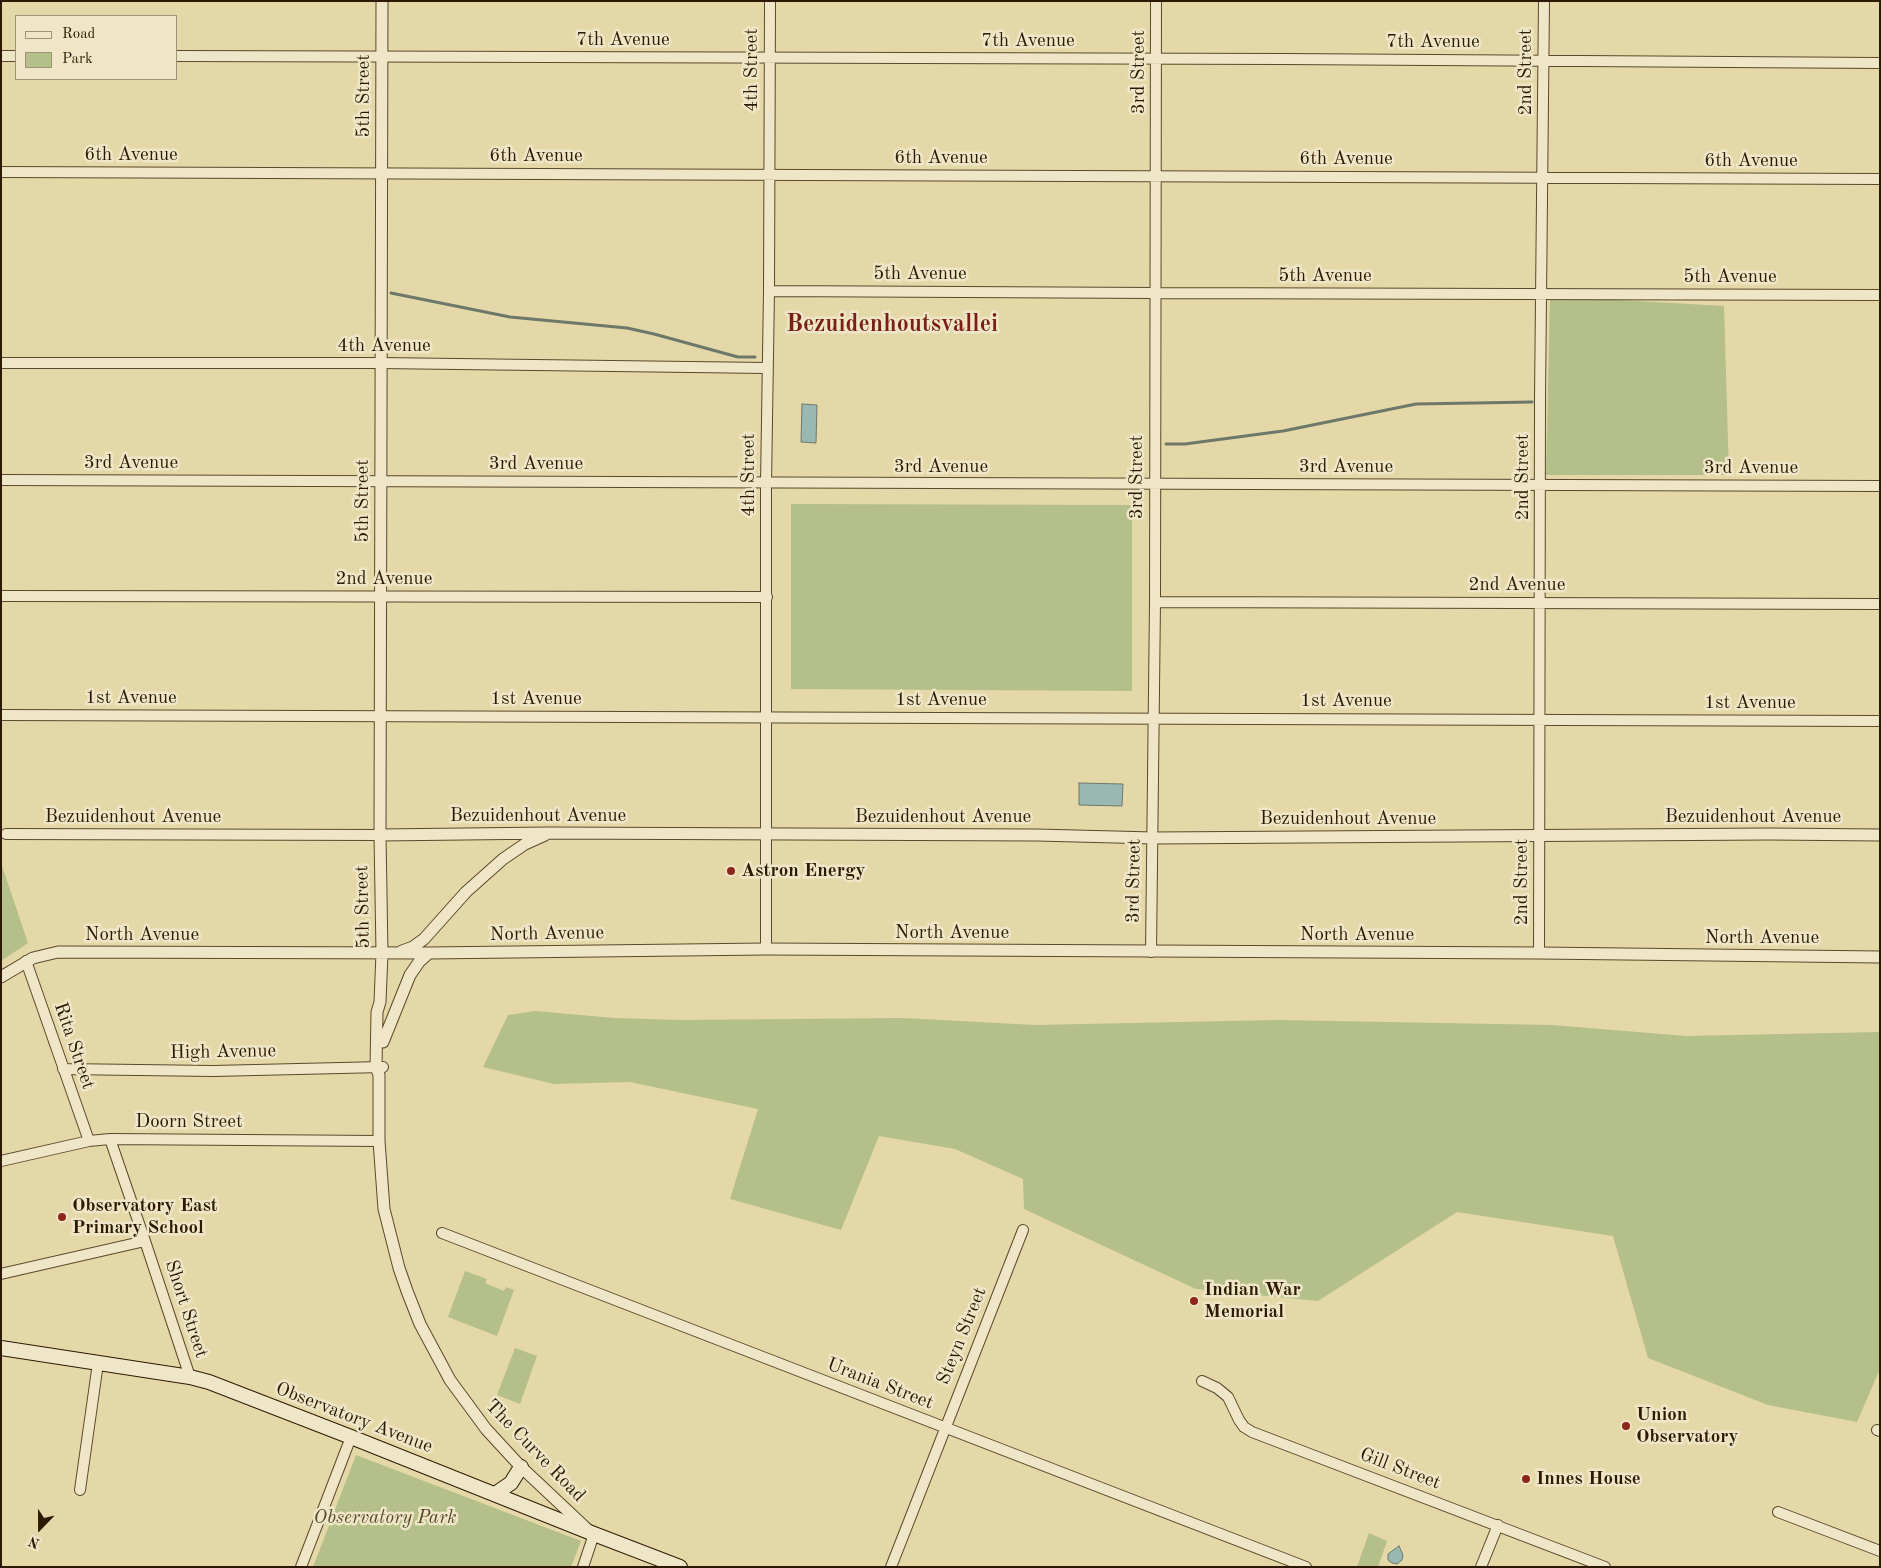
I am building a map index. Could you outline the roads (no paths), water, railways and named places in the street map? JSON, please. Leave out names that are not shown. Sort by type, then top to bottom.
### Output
[{"type":"main road","name":"Observatory Avenue","points":[[1,1348],[209,1382],[680,1567]]},
{"type":"main road","points":[[496,1494],[511,1483],[521,1466]]},
{"type":"street","name":"5th Street","points":[[379,1070],[377,1012],[380,1002],[382,953],[380,835],[380,363],[382,1]]},
{"type":"street","name":"4th Street","points":[[766,949],[766,484],[770,1]]},
{"type":"street","name":"3rd Street","points":[[1151,952],[1155,602],[1156,1]]},
{"type":"street","name":"2nd Street","points":[[1539,953],[1544,1]]},
{"type":"street","points":[[1,56],[15,56]]},
{"type":"street","name":"7th Avenue","points":[[178,56],[1543,60],[1880,63]]},
{"type":"street","name":"6th Avenue","points":[[1,172],[1880,179]]},
{"type":"street","name":"5th Avenue","points":[[769,290],[1156,294],[1880,295]]},
{"type":"street","name":"4th Avenue","points":[[1,363],[380,363],[767,368]]},
{"type":"street","name":"3rd Avenue","points":[[1,480],[380,480],[766,484],[1880,486]]},
{"type":"street","name":"2nd Avenue","points":[[1,596],[766,597]]},
{"type":"street","name":"2nd Avenue","points":[[1155,602],[1880,604]]},
{"type":"street","name":"1st Avenue","points":[[1,715],[1880,720]]},
{"type":"street","points":[[398,953],[419,944],[466,892],[497,864],[525,844],[549,833]]},
{"type":"street","name":"Bezuidenhout Avenue","points":[[6,834],[380,835],[549,833],[1028,835],[1153,838],[1880,835]]},
{"type":"street","points":[[431,932],[436,945],[445,953]]},
{"type":"street","name":"North Avenue","points":[[1,977],[39,955],[58,952],[445,953],[766,949],[1539,953],[1880,957]]},
{"type":"street","points":[[384,1042],[410,975],[419,962],[429,953]]},
{"type":"street","name":"Rita Street","points":[[26,961],[89,1141]]},
{"type":"street","name":"5th Street","points":[[379,1070],[384,1042],[383,1011],[380,1002]]},
{"type":"street","name":"High Avenue","points":[[63,1070],[379,1070]]},
{"type":"street","name":"The Curve Road","points":[[379,1070],[379,1141],[384,1209],[398,1268],[420,1324],[450,1380],[468,1408],[521,1466],[594,1534]]},
{"type":"street","name":"Doorn Street","points":[[1,1161],[89,1141],[110,1139],[379,1141]]},
{"type":"street","name":"Short Street","points":[[110,1139],[146,1241],[190,1378]]},
{"type":"street","name":"Steyn Street","points":[[891,1567],[1022,1230]]},
{"type":"street","name":"Urania Street","points":[[442,1233],[1306,1567]]},
{"type":"street","points":[[1,1274],[146,1241]]},
{"type":"street","points":[[80,1490],[98,1363]]},
{"type":"street","name":"Gill Street","points":[[1202,1381],[1217,1388],[1228,1397],[1239,1420],[1244,1427],[1252,1432],[1605,1567]]},
{"type":"street","points":[[301,1567],[350,1437]]},
{"type":"street","points":[[1778,1512],[1880,1551]]},
{"type":"street","points":[[1481,1567],[1498,1525]]},
{"type":"street","points":[[583,1567],[594,1534]]},
{"type":"water","points":[[802,404],[817,405],[816,443],[801,442]]},
{"type":"water","points":[[1079,783],[1123,784],[1122,806],[1079,805]]},
{"type":"water","points":[[1399,1546],[1403,1555],[1402,1560],[1397,1564],[1392,1563],[1388,1560],[1388,1554]]},
{"type":"waterway","points":[[391,293],[510,317],[627,328],[738,357],[755,357]]},
{"type":"waterway","points":[[1166,444],[1185,444],[1283,431],[1416,404],[1532,402]]},
{"type":"place","name":"Astron Energy","points":[[731,871]]},
{"type":"place","name":"Observatory East Primary School","points":[[62,1217]]},
{"type":"place","name":"Indian War Memorial","points":[[1194,1301]]},
{"type":"place","name":"Union Observatory","points":[[1626,1426]]},
{"type":"place","name":"Innes House","points":[[1526,1479]]},
{"type":"district","name":"Bezuidenhoutsvallei","points":[[892,325]]},
{"type":"park label","name":"Observatory Park","points":[[385,1518]]}]
